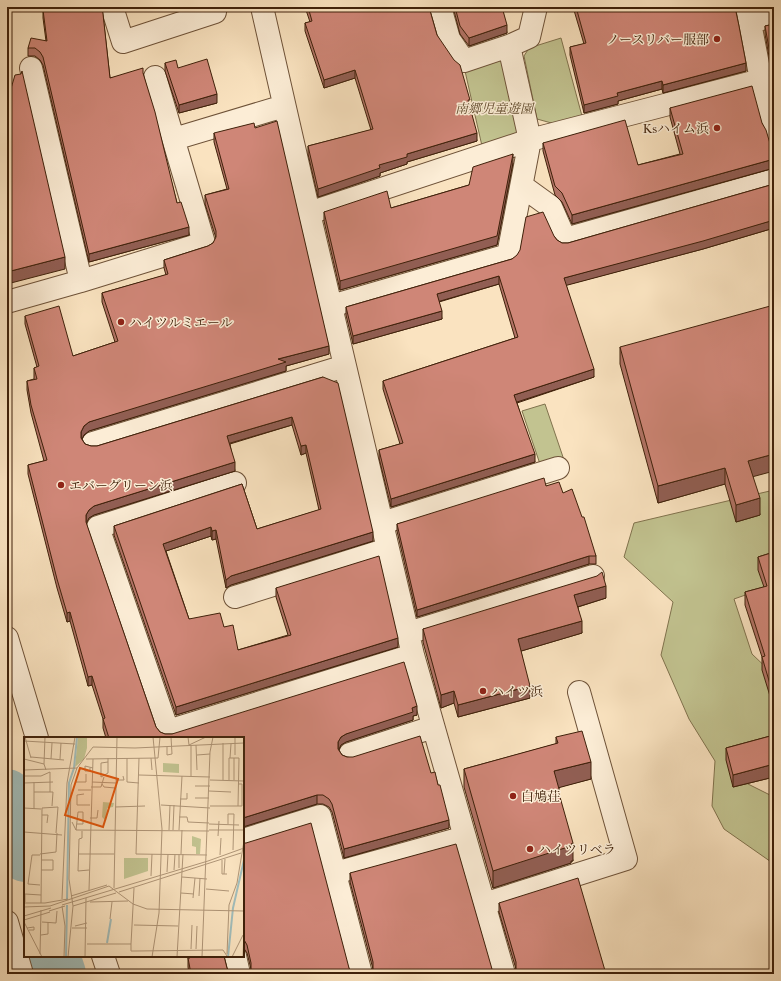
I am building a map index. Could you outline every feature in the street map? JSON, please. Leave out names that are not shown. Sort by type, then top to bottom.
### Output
[{"type":"street","points":[[112,7],[123,42],[215,12],[213,7]]},
{"type":"street","points":[[262,7],[413,655],[504,974]]},
{"type":"street","points":[[440,7],[449,39],[464,61],[509,46],[529,37],[536,7]]},
{"type":"street","points":[[774,16],[748,15],[761,80],[774,129]]},
{"type":"street","points":[[331,306],[508,255],[530,140],[509,46]]},
{"type":"street","points":[[31,68],[81,281]]},
{"type":"street","points":[[7,302],[204,243],[174,139],[154,77]]},
{"type":"street","points":[[309,213],[530,140],[761,80]]},
{"type":"street","points":[[174,139],[284,106]]},
{"type":"street","points":[[522,186],[551,207],[565,239],[774,180]]},
{"type":"street","points":[[93,443],[345,366]]},
{"type":"street","points":[[382,523],[558,468]]},
{"type":"street","points":[[235,483],[98,527],[168,731],[413,655]]},
{"type":"street","points":[[235,596],[388,549]]},
{"type":"street","points":[[408,633],[593,576]]},
{"type":"street","points":[[7,638],[37,737]]},
{"type":"street","points":[[484,904],[626,859],[579,692]]},
{"type":"street","points":[[350,754],[434,728]]},
{"type":"street","points":[[244,840],[320,816],[361,974]]},
{"type":"street","points":[[335,873],[465,837]]},
{"type":"street","points":[[7,922],[22,974]]},
{"type":"street","points":[[103,957],[108,974]]},
{"type":"street","points":[[235,957],[238,974]]},
{"type":"green space","points":[[561,38],[582,116],[555,124],[537,119],[524,56],[529,48]]},
{"type":"green space","name":"南郷児童遊園","points":[[502,59],[514,106],[517,134],[482,146],[465,71]]},
{"type":"green space","points":[[545,404],[564,460],[541,467],[522,411]]},
{"type":"green space","points":[[774,490],[774,585],[734,599],[752,654],[774,675],[774,737],[740,780],[774,797],[774,864],[724,829],[712,806],[715,761],[689,719],[661,655],[673,602],[624,557],[634,523]]},
{"type":"building","points":[[47,7],[102,7],[110,78],[143,68],[143,73],[155,112],[177,203],[181,202],[189,227],[89,254],[43,57],[35,48],[28,48],[31,38],[47,41],[43,10],[48,9]]},
{"type":"building","points":[[308,7],[429,7],[437,35],[454,60],[460,65],[470,100],[468,100],[477,133],[407,154],[407,157],[379,165],[380,168],[318,189],[308,146],[373,129],[355,70],[324,80],[305,23],[312,21]]},
{"type":"building","points":[[455,7],[502,7],[507,25],[469,38],[460,26]]},
{"type":"building","points":[[576,7],[735,7],[746,63],[663,85],[662,81],[617,93],[618,96],[584,105],[570,47],[586,43]]},
{"type":"building","points":[[774,24],[774,53],[770,54],[765,26]]},
{"type":"building","points":[[207,59],[217,94],[179,105],[165,63],[176,60],[178,68]]},
{"type":"building","points":[[22,71],[65,257],[7,272],[7,102],[15,75],[21,74]]},
{"type":"building","points":[[752,86],[774,159],[572,215],[562,193],[555,186],[543,143],[625,120],[638,165],[683,154],[670,108]]},
{"type":"building","points":[[277,121],[329,346],[278,359],[286,362],[89,422],[84,426],[81,432],[81,438],[85,444],[97,446],[323,377],[338,383],[373,532],[231,576],[226,580],[216,530],[212,531],[211,527],[163,544],[189,619],[220,613],[224,627],[233,625],[238,650],[291,635],[276,588],[379,556],[398,638],[176,707],[114,526],[242,484],[257,529],[321,509],[306,445],[301,446],[292,417],[227,436],[235,462],[94,506],[86,515],[86,522],[156,727],[160,732],[172,734],[404,662],[417,706],[412,708],[413,712],[346,734],[341,737],[338,742],[338,749],[342,755],[353,757],[420,736],[431,773],[435,772],[438,785],[440,785],[449,820],[344,849],[332,804],[329,799],[323,795],[317,795],[244,818],[244,737],[109,737],[103,719],[105,718],[92,676],[88,677],[70,612],[67,613],[28,465],[47,460],[31,405],[27,381],[37,379],[34,368],[39,366],[25,316],[59,306],[73,356],[118,341],[102,293],[168,274],[164,260],[213,243],[216,237],[216,231],[205,195],[229,189],[214,133],[254,123],[255,128]]},
{"type":"building","points":[[513,154],[497,236],[340,281],[324,212],[387,191],[391,208],[469,185],[473,167]]},
{"type":"building","points":[[774,184],[774,220],[703,241],[564,278],[594,369],[514,395],[535,454],[391,499],[379,450],[403,443],[383,381],[518,337],[499,276],[437,294],[442,311],[353,336],[346,307],[512,259],[520,250],[526,217],[543,212],[557,240],[562,243],[568,243]]},
{"type":"building","points":[[774,305],[774,454],[748,461],[760,498],[736,505],[725,468],[658,486],[620,347]]},
{"type":"building","points":[[544,478],[546,486],[559,482],[563,493],[572,489],[582,517],[584,517],[596,556],[589,556],[417,610],[397,524]]},
{"type":"building","points":[[774,519],[774,539],[770,520]]},
{"type":"building","points":[[774,552],[774,683],[770,684],[762,657],[765,656],[745,592],[767,586],[758,557]]},
{"type":"building","points":[[602,572],[606,586],[574,595],[582,621],[518,639],[530,686],[458,705],[454,691],[441,695],[423,629],[597,576]]},
{"type":"building","points":[[582,731],[591,762],[554,771],[573,843],[571,846],[493,871],[464,769],[558,743],[556,737]]},
{"type":"building","points":[[774,735],[774,764],[733,775],[726,748]]},
{"type":"building","points":[[311,823],[349,968],[352,974],[248,974],[251,969],[251,963],[247,945],[244,940],[244,843]]},
{"type":"building","points":[[456,844],[492,969],[495,974],[370,974],[373,969],[373,962],[350,873]]},
{"type":"building","points":[[578,878],[606,974],[513,974],[516,969],[516,962],[499,903]]},
{"type":"building","points":[[224,957],[230,974],[191,974],[188,958]]},
{"type":"waterway","points":[[7,795],[24,853]]},
{"type":"waterway","points":[[54,957],[60,974]]},
{"type":"place","name":"ノースリバー服部","points":[[717,39]]},
{"type":"place","name":"Ksハイム浜","points":[[717,128]]},
{"type":"place","name":"ハイツルミエール","points":[[121,322]]},
{"type":"place","name":"エバーグリーン浜","points":[[61,485]]},
{"type":"place","name":"ハイツ浜","points":[[483,691]]},
{"type":"place","name":"白鳩荘","points":[[513,796]]},
{"type":"place","name":"ハイツリベラ","points":[[530,849]]}]
